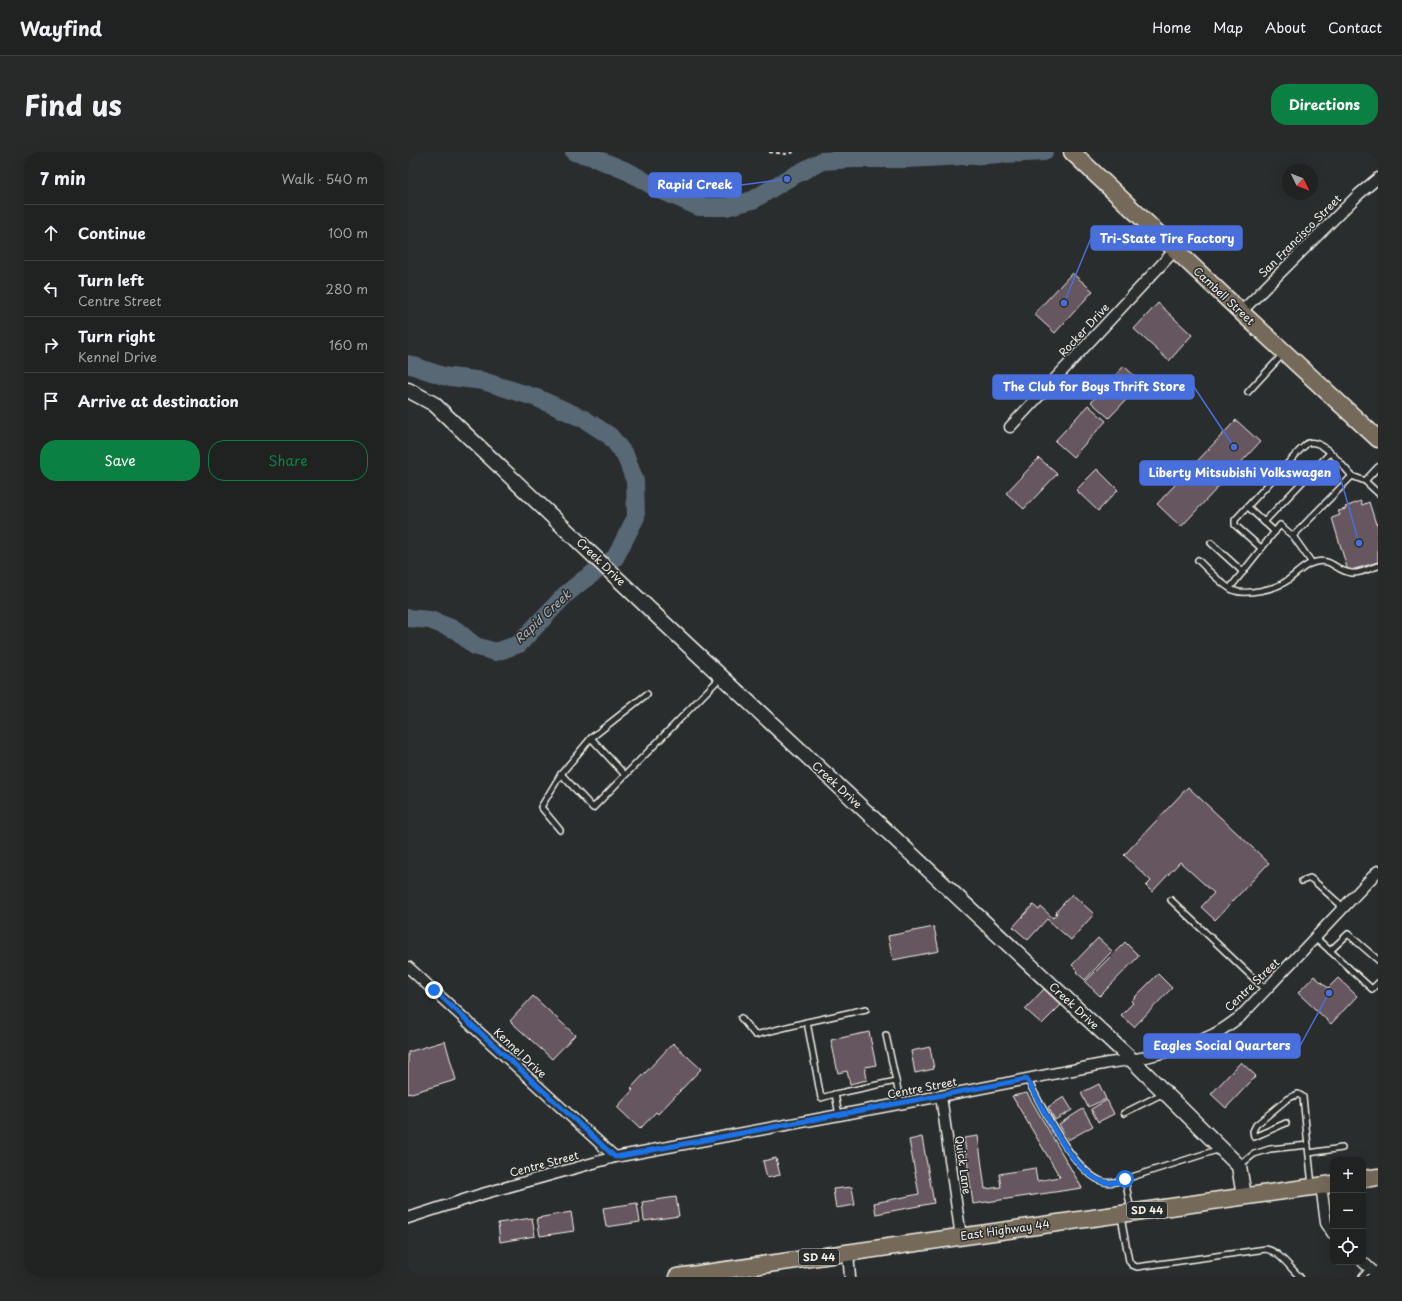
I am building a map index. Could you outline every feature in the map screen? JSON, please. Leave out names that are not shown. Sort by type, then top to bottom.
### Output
[{"type":"main road","name":"Cambell Street","points":[[1072,152],[1377,438]]},
{"type":"main road","points":[[1366,1179],[1378,1177]]},
{"type":"main road","name":"East Highway 44","points":[[677,1277],[1322,1185]]},
{"type":"street","name":"San Francisco Street","points":[[1241,312],[1359,194],[1378,178]]},
{"type":"street","name":"Rocker Drive","points":[[1010,427],[1175,250]]},
{"type":"street","name":"Creek Drive","points":[[408,390],[434,404],[721,676],[1133,1060],[1239,1166]]},
{"type":"street","name":"Centre Street","points":[[408,1218],[482,1194],[615,1157],[901,1104],[1108,1063],[1133,1060],[1192,1044],[1216,1033],[1240,1017],[1378,871]]},
{"type":"street","name":"Kennel Drive","points":[[408,967],[615,1157]]},
{"type":"street","name":"Quick Lane","points":[[941,1096],[960,1237]]},
{"type":"street","points":[[1239,1166],[1244,1196]]},
{"type":"street","points":[[1322,1185],[1326,1223],[1330,1229]]},
{"type":"street","points":[[848,1253],[850,1277]]},
{"type":"street","points":[[1366,1265],[1378,1276]]},
{"type":"lane","points":[[1248,392],[1285,352]]},
{"type":"lane","points":[[1261,548],[1235,525],[1235,520],[1308,443],[1317,443],[1325,447],[1352,476],[1365,481],[1378,492]]},
{"type":"lane","points":[[1264,522],[1330,453]]},
{"type":"lane","points":[[1365,481],[1378,468]]},
{"type":"lane","points":[[1293,536],[1352,476]]},
{"type":"lane","points":[[1248,507],[1275,532]]},
{"type":"lane","points":[[1230,588],[1280,525],[1293,536],[1312,563]]},
{"type":"lane","points":[[1212,543],[1242,572]]},
{"type":"lane","points":[[1198,560],[1221,582],[1235,591],[1244,592],[1261,591],[1284,583],[1312,563],[1327,561],[1345,572],[1353,574],[1378,566]]},
{"type":"lane","points":[[561,774],[593,808],[721,676]]},
{"type":"lane","points":[[560,830],[541,807],[561,774],[591,738],[647,694]]},
{"type":"lane","points":[[591,738],[625,775]]},
{"type":"lane","points":[[1302,881],[1310,878],[1314,880],[1344,908]]},
{"type":"lane","points":[[1171,900],[1266,990]]},
{"type":"lane","points":[[1330,951],[1348,934],[1378,960]]},
{"type":"lane","points":[[1316,938],[1372,989],[1378,984]]},
{"type":"lane","points":[[741,1018],[755,1035],[866,1009]]},
{"type":"lane","points":[[807,1022],[821,1098],[896,1081]]},
{"type":"lane","points":[[886,1035],[901,1104]]},
{"type":"lane","points":[[1027,1079],[1066,1148],[1082,1168],[1105,1182],[1116,1182],[1221,1148]]},
{"type":"lane","points":[[1124,1113],[1165,1092]]},
{"type":"lane","points":[[835,1094],[839,1115]]},
{"type":"lane","points":[[1286,1123],[1254,1137],[1253,1131],[1256,1125],[1287,1099],[1298,1094],[1303,1097],[1309,1153],[1322,1185]]},
{"type":"lane","points":[[1239,1166],[1254,1154],[1270,1149],[1308,1145]]},
{"type":"lane","points":[[1309,1153],[1342,1148]]},
{"type":"lane","points":[[1125,1179],[1128,1261],[1132,1265],[1137,1267],[1266,1249],[1272,1250],[1276,1253],[1300,1277]]},
{"type":"lane","points":[[1362,1277],[1366,1265]]},
{"type":"path","points":[[769,152],[785,154],[795,152]]},
{"type":"building","points":[[1072,273],[1093,291],[1055,333],[1034,314]]},
{"type":"building","points":[[1158,303],[1192,335],[1169,361],[1134,329]]},
{"type":"building","points":[[1124,366],[1142,383],[1109,418],[1091,402]]},
{"type":"building","points":[[1088,405],[1106,421],[1073,457],[1055,441]]},
{"type":"building","points":[[1236,420],[1260,442],[1181,527],[1157,504]]},
{"type":"building","points":[[1039,458],[1057,474],[1024,509],[1006,493]]},
{"type":"building","points":[[1097,469],[1118,490],[1098,511],[1076,490]]},
{"type":"building","points":[[1361,501],[1362,505],[1369,502],[1376,524],[1378,523],[1378,562],[1348,571],[1332,518],[1340,515],[1338,511],[1346,509],[1345,507]]},
{"type":"building","points":[[1188,787],[1269,863],[1215,920],[1201,907],[1214,893],[1180,862],[1152,892],[1146,886],[1151,881],[1124,855]]},
{"type":"building","points":[[1072,894],[1094,914],[1071,940],[1047,919],[1028,940],[1013,927],[1033,905],[1039,910],[1041,907],[1053,918],[1057,913],[1056,912]]},
{"type":"building","points":[[934,927],[939,951],[893,960],[888,936]]},
{"type":"building","points":[[1098,938],[1112,951],[1085,980],[1076,972],[1078,971],[1072,965]]},
{"type":"building","points":[[1125,942],[1139,956],[1100,996],[1085,982]]},
{"type":"building","points":[[1158,974],[1172,988],[1134,1027],[1121,1015],[1133,1003],[1131,1001]]},
{"type":"building","points":[[1314,976],[1328,988],[1338,978],[1357,996],[1331,1024],[1298,993]]},
{"type":"building","points":[[1044,989],[1061,1005],[1042,1024],[1025,1009]]},
{"type":"building","points":[[533,996],[575,1035],[552,1059],[510,1021]]},
{"type":"building","points":[[869,1032],[876,1065],[865,1067],[867,1080],[850,1084],[847,1071],[838,1073],[831,1040]]},
{"type":"building","points":[[445,1041],[456,1080],[408,1094],[408,1052]]},
{"type":"building","points":[[673,1043],[701,1069],[658,1114],[656,1112],[640,1129],[617,1107],[633,1090],[631,1088]]},
{"type":"building","points":[[930,1047],[934,1069],[915,1073],[911,1051]]},
{"type":"building","points":[[1241,1062],[1256,1076],[1226,1108],[1211,1094]]},
{"type":"building","points":[[1099,1084],[1106,1099],[1088,1107],[1081,1093]]},
{"type":"building","points":[[1027,1093],[1082,1188],[973,1204],[964,1138],[978,1136],[985,1189],[1001,1187],[999,1174],[1035,1168],[1037,1181],[1060,1177],[1012,1096]]},
{"type":"building","points":[[1064,1097],[1072,1110],[1055,1120],[1048,1107]]},
{"type":"building","points":[[1107,1100],[1114,1114],[1098,1122],[1091,1109]]},
{"type":"building","points":[[1083,1109],[1093,1126],[1068,1140],[1059,1124]]},
{"type":"building","points":[[922,1137],[934,1203],[876,1214],[874,1203],[919,1194],[909,1140]]},
{"type":"building","points":[[776,1158],[780,1175],[767,1178],[763,1161]]},
{"type":"building","points":[[852,1187],[855,1205],[836,1208],[833,1189]]},
{"type":"building","points":[[676,1197],[679,1216],[644,1221],[642,1202]]},
{"type":"building","points":[[637,1203],[640,1222],[606,1227],[603,1208]]},
{"type":"building","points":[[571,1212],[574,1231],[540,1236],[537,1218]]},
{"type":"building","points":[[532,1218],[535,1236],[500,1242],[498,1223]]},
{"type":"waterway","name":"Rapid Creek","points":[[574,152],[590,156],[629,172],[658,189],[699,207],[726,207],[753,200],[787,179],[822,161],[854,159],[907,159],[1044,152]]},
{"type":"waterway","name":"Rapid Creek","points":[[408,364],[443,376],[483,381],[537,398],[584,419],[610,436],[625,455],[635,481],[636,517],[615,558],[565,595],[519,644],[496,652],[475,646],[456,630],[430,620],[408,618]]},
{"type":"place","name":"Rapid Creek","points":[[787,179]]},
{"type":"place","name":"Tri-State Tire Factory","points":[[1064,303]]},
{"type":"place","name":"The Club for Boys Thrift Store","points":[[1234,447]]},
{"type":"place","name":"Liberty Mitsubishi Volkswagen","points":[[1359,543]]},
{"type":"place","name":"Eagles Social Quarters","points":[[1329,993]]},
{"type":"route","points":[[434,990],[615,1157],[1027,1079],[1066,1148],[1082,1168],[1105,1182],[1116,1182],[1125,1179]]}]
